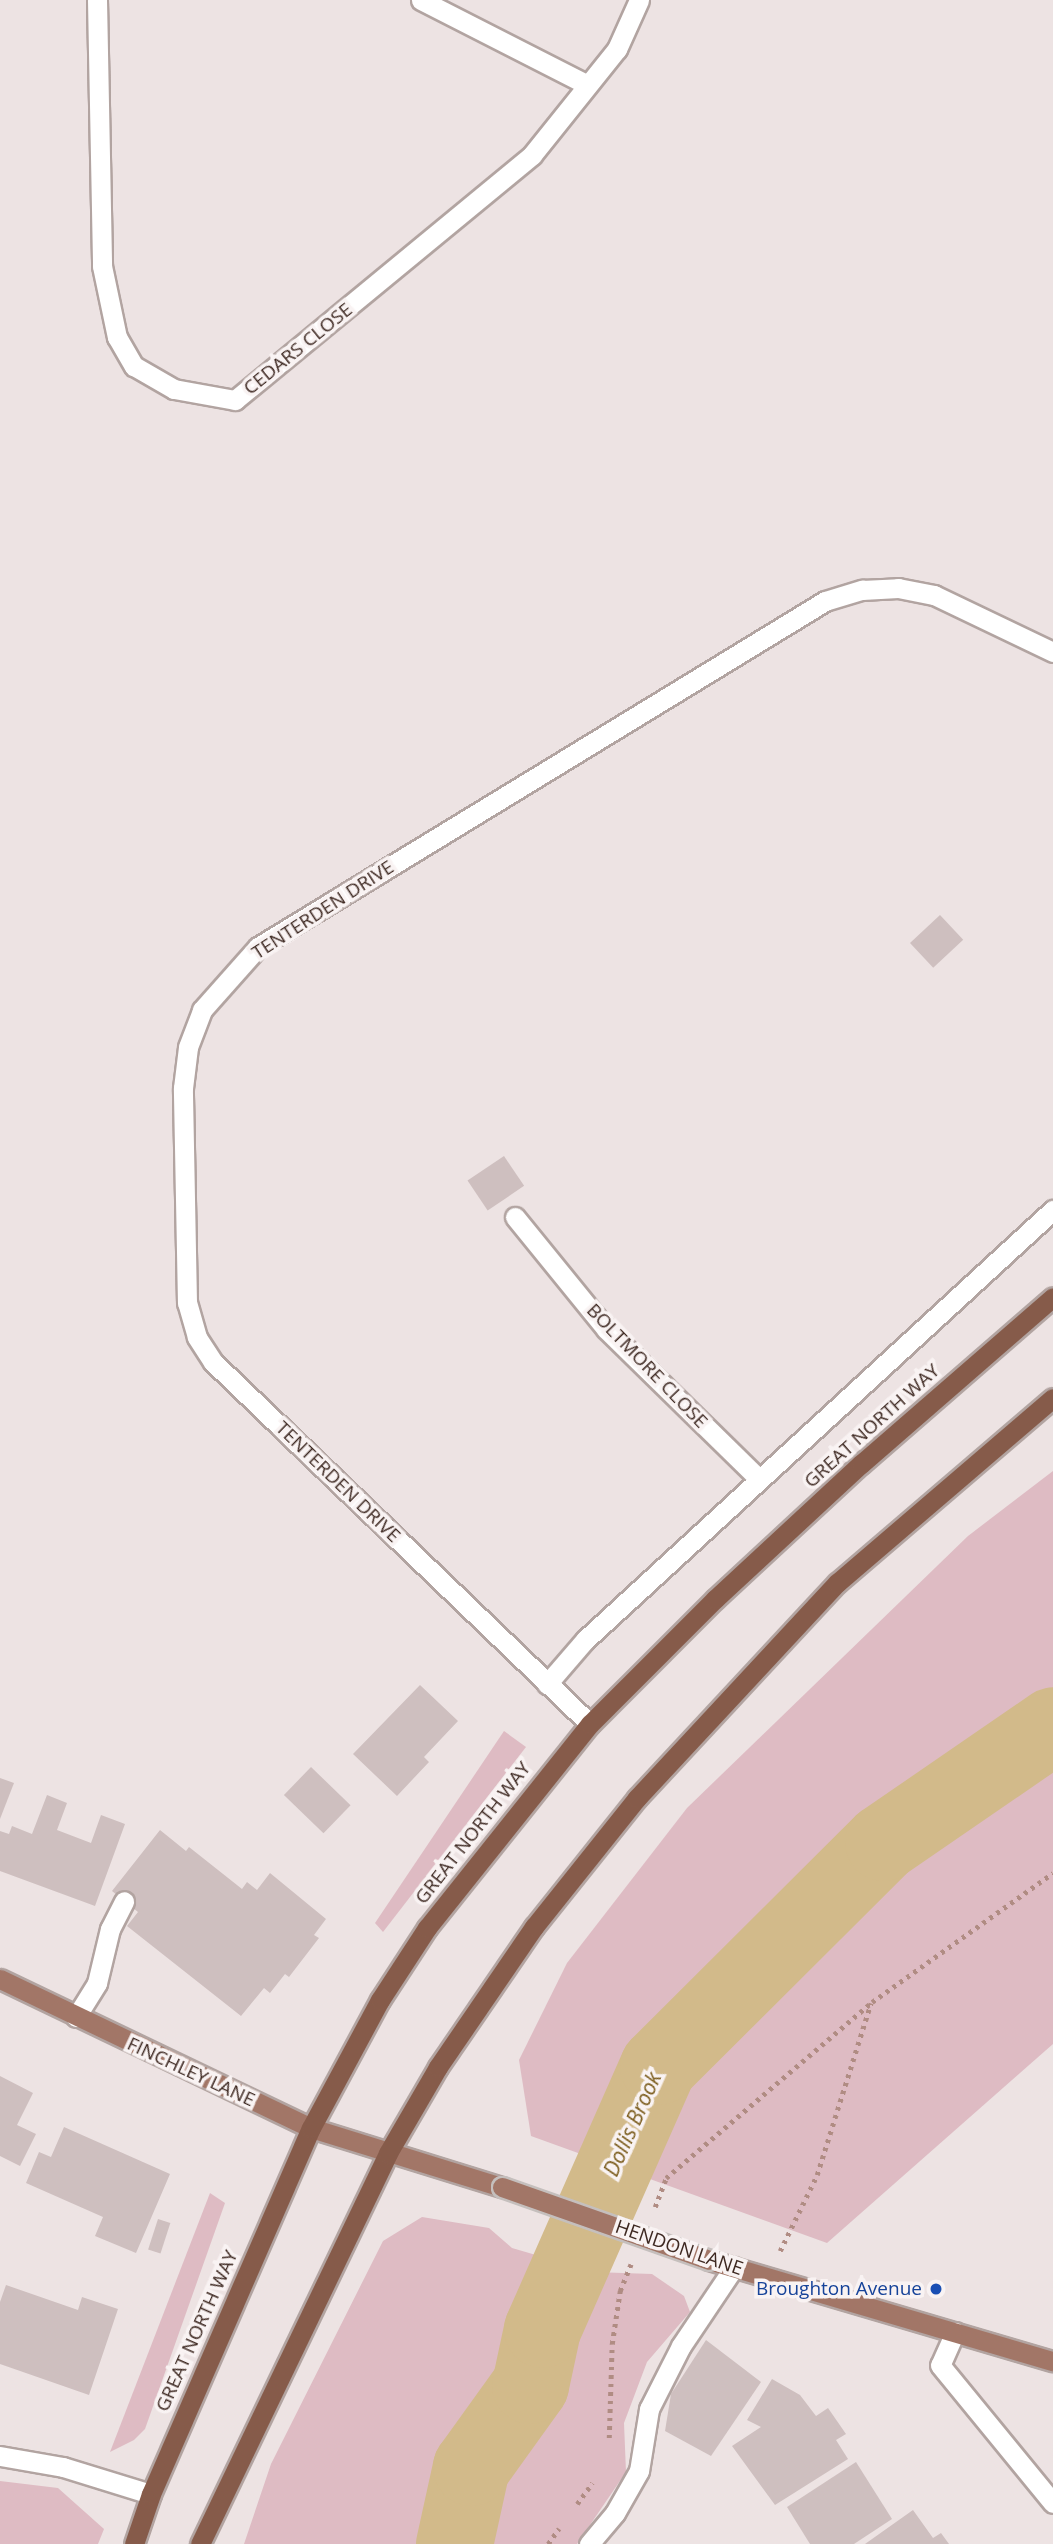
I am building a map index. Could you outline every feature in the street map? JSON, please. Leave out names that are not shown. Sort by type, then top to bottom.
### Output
[{"type":"highway","name":"GREAT NORTH WAY","points":[[134,2544],[151,2494],[311,2128],[380,2000],[427,1928],[590,1724],[861,1464],[1053,1297]]},
{"type":"highway","points":[[200,2544],[388,2152],[438,2067],[534,1927],[637,1798],[837,1583],[1053,1398]]},
{"type":"main road","name":"FINCHLEY LANE","points":[[0,1979],[311,2128],[388,2152]]},
{"type":"main road","name":"HENDON LANE","points":[[388,2152],[502,2187],[709,2260],[1053,2360]]},
{"type":"street","name":"CEDARS CLOSE","points":[[97,0],[102,266],[117,337],[134,366],[187,391],[236,400],[532,155],[586,84],[617,49],[639,0]]},
{"type":"street","points":[[421,0],[586,84]]},
{"type":"street","name":"TENTERDEN DRIVE","points":[[590,1724],[213,1362],[197,1336],[187,1303],[183,1088],[188,1047],[202,1010],[258,947],[825,601],[862,590],[898,588],[934,595],[1053,652]]},
{"type":"street","name":"GREAT NORTH WAY","points":[[547,1684],[585,1640],[758,1478],[1053,1210]]},
{"type":"street","name":"BOLTMORE CLOSE","points":[[515,1217],[606,1329],[758,1478]]},
{"type":"street","points":[[76,2017],[97,1983],[110,1929],[124,1901]]},
{"type":"street","points":[[589,2544],[615,2513],[639,2470],[649,2409],[681,2346],[734,2267]]},
{"type":"street","points":[[955,2332],[940,2365],[1053,2503]]},
{"type":"street","points":[[0,2456],[63,2468],[151,2494]]},
{"type":"path","points":[[651,2216],[666,2179],[872,2002],[1053,1873]]},
{"type":"path","points":[[769,2278],[817,2175],[872,2002]]},
{"type":"path","points":[[609,2448],[614,2330],[620,2291],[635,2253]]},
{"type":"path","points":[[571,2513],[601,2471]]},
{"type":"path","points":[[548,2544],[563,2523]]},
{"type":"shaded area","points":[[1053,1471],[1053,2044],[827,2243],[531,2136],[519,2060],[567,1963],[687,1808],[968,1536]]},
{"type":"shaded area","points":[[504,1731],[526,1747],[383,1932],[375,1923]]},
{"type":"shaded area","points":[[210,2193],[225,2203],[145,2429],[134,2440],[110,2452]]},
{"type":"shaded area","points":[[422,2217],[489,2228],[512,2248],[594,2272],[652,2274],[684,2296],[690,2312],[647,2362],[624,2423],[626,2472],[577,2544],[244,2544],[271,2464],[383,2241]]},
{"type":"shaded area","points":[[0,2481],[58,2488],[104,2529],[98,2544],[0,2544]]},
{"type":"building","points":[[940,915],[963,940],[933,968],[910,943]]},
{"type":"building","points":[[504,1156],[524,1186],[488,1210],[468,1181]]},
{"type":"building","points":[[420,1685],[458,1721],[424,1757],[429,1762],[397,1796],[353,1754]]},
{"type":"building","points":[[311,1767],[351,1805],[323,1833],[284,1795]]},
{"type":"building","points":[[0,1778],[14,1783],[0,1819]]},
{"type":"building","points":[[47,1795],[67,1803],[57,1830],[91,1843],[101,1815],[125,1824],[95,1906],[0,1871],[0,1831],[9,1834],[12,1826],[32,1834]]},
{"type":"building","points":[[160,1830],[186,1851],[189,1847],[242,1889],[247,1882],[257,1890],[270,1873],[326,1919],[314,1935],[319,1938],[289,1977],[285,1974],[270,1993],[264,1988],[241,2016],[127,1926],[138,1912],[112,1891]]},
{"type":"building","points":[[0,2076],[33,2093],[17,2125],[36,2134],[20,2166],[0,2156]]},
{"type":"building","points":[[64,2127],[170,2174],[136,2253],[95,2236],[103,2217],[26,2183],[39,2152],[51,2157]]},
{"type":"building","points":[[158,2219],[170,2223],[160,2253],[148,2249]]},
{"type":"building","points":[[6,2285],[78,2310],[82,2297],[118,2309],[89,2395],[0,2364],[0,2302]]},
{"type":"building","points":[[706,2340],[761,2382],[711,2456],[665,2431],[671,2394]]},
{"type":"building","points":[[772,2379],[800,2395],[816,2416],[828,2408],[846,2434],[836,2440],[848,2459],[775,2505],[732,2446],[761,2427],[747,2420]]},
{"type":"building","points":[[856,2462],[892,2519],[854,2544],[810,2544],[787,2507]]},
{"type":"building","points":[[913,2510],[933,2538],[941,2533],[949,2544],[865,2544]]},
{"type":"waterway","name":"Dollis Brook","points":[[454,2544],[471,2467],[530,2385],[542,2329],[658,2066],[883,1842],[1053,1725]]},
{"type":"place","name":"Broughton Avenue","points":[[936,2289]]}]
